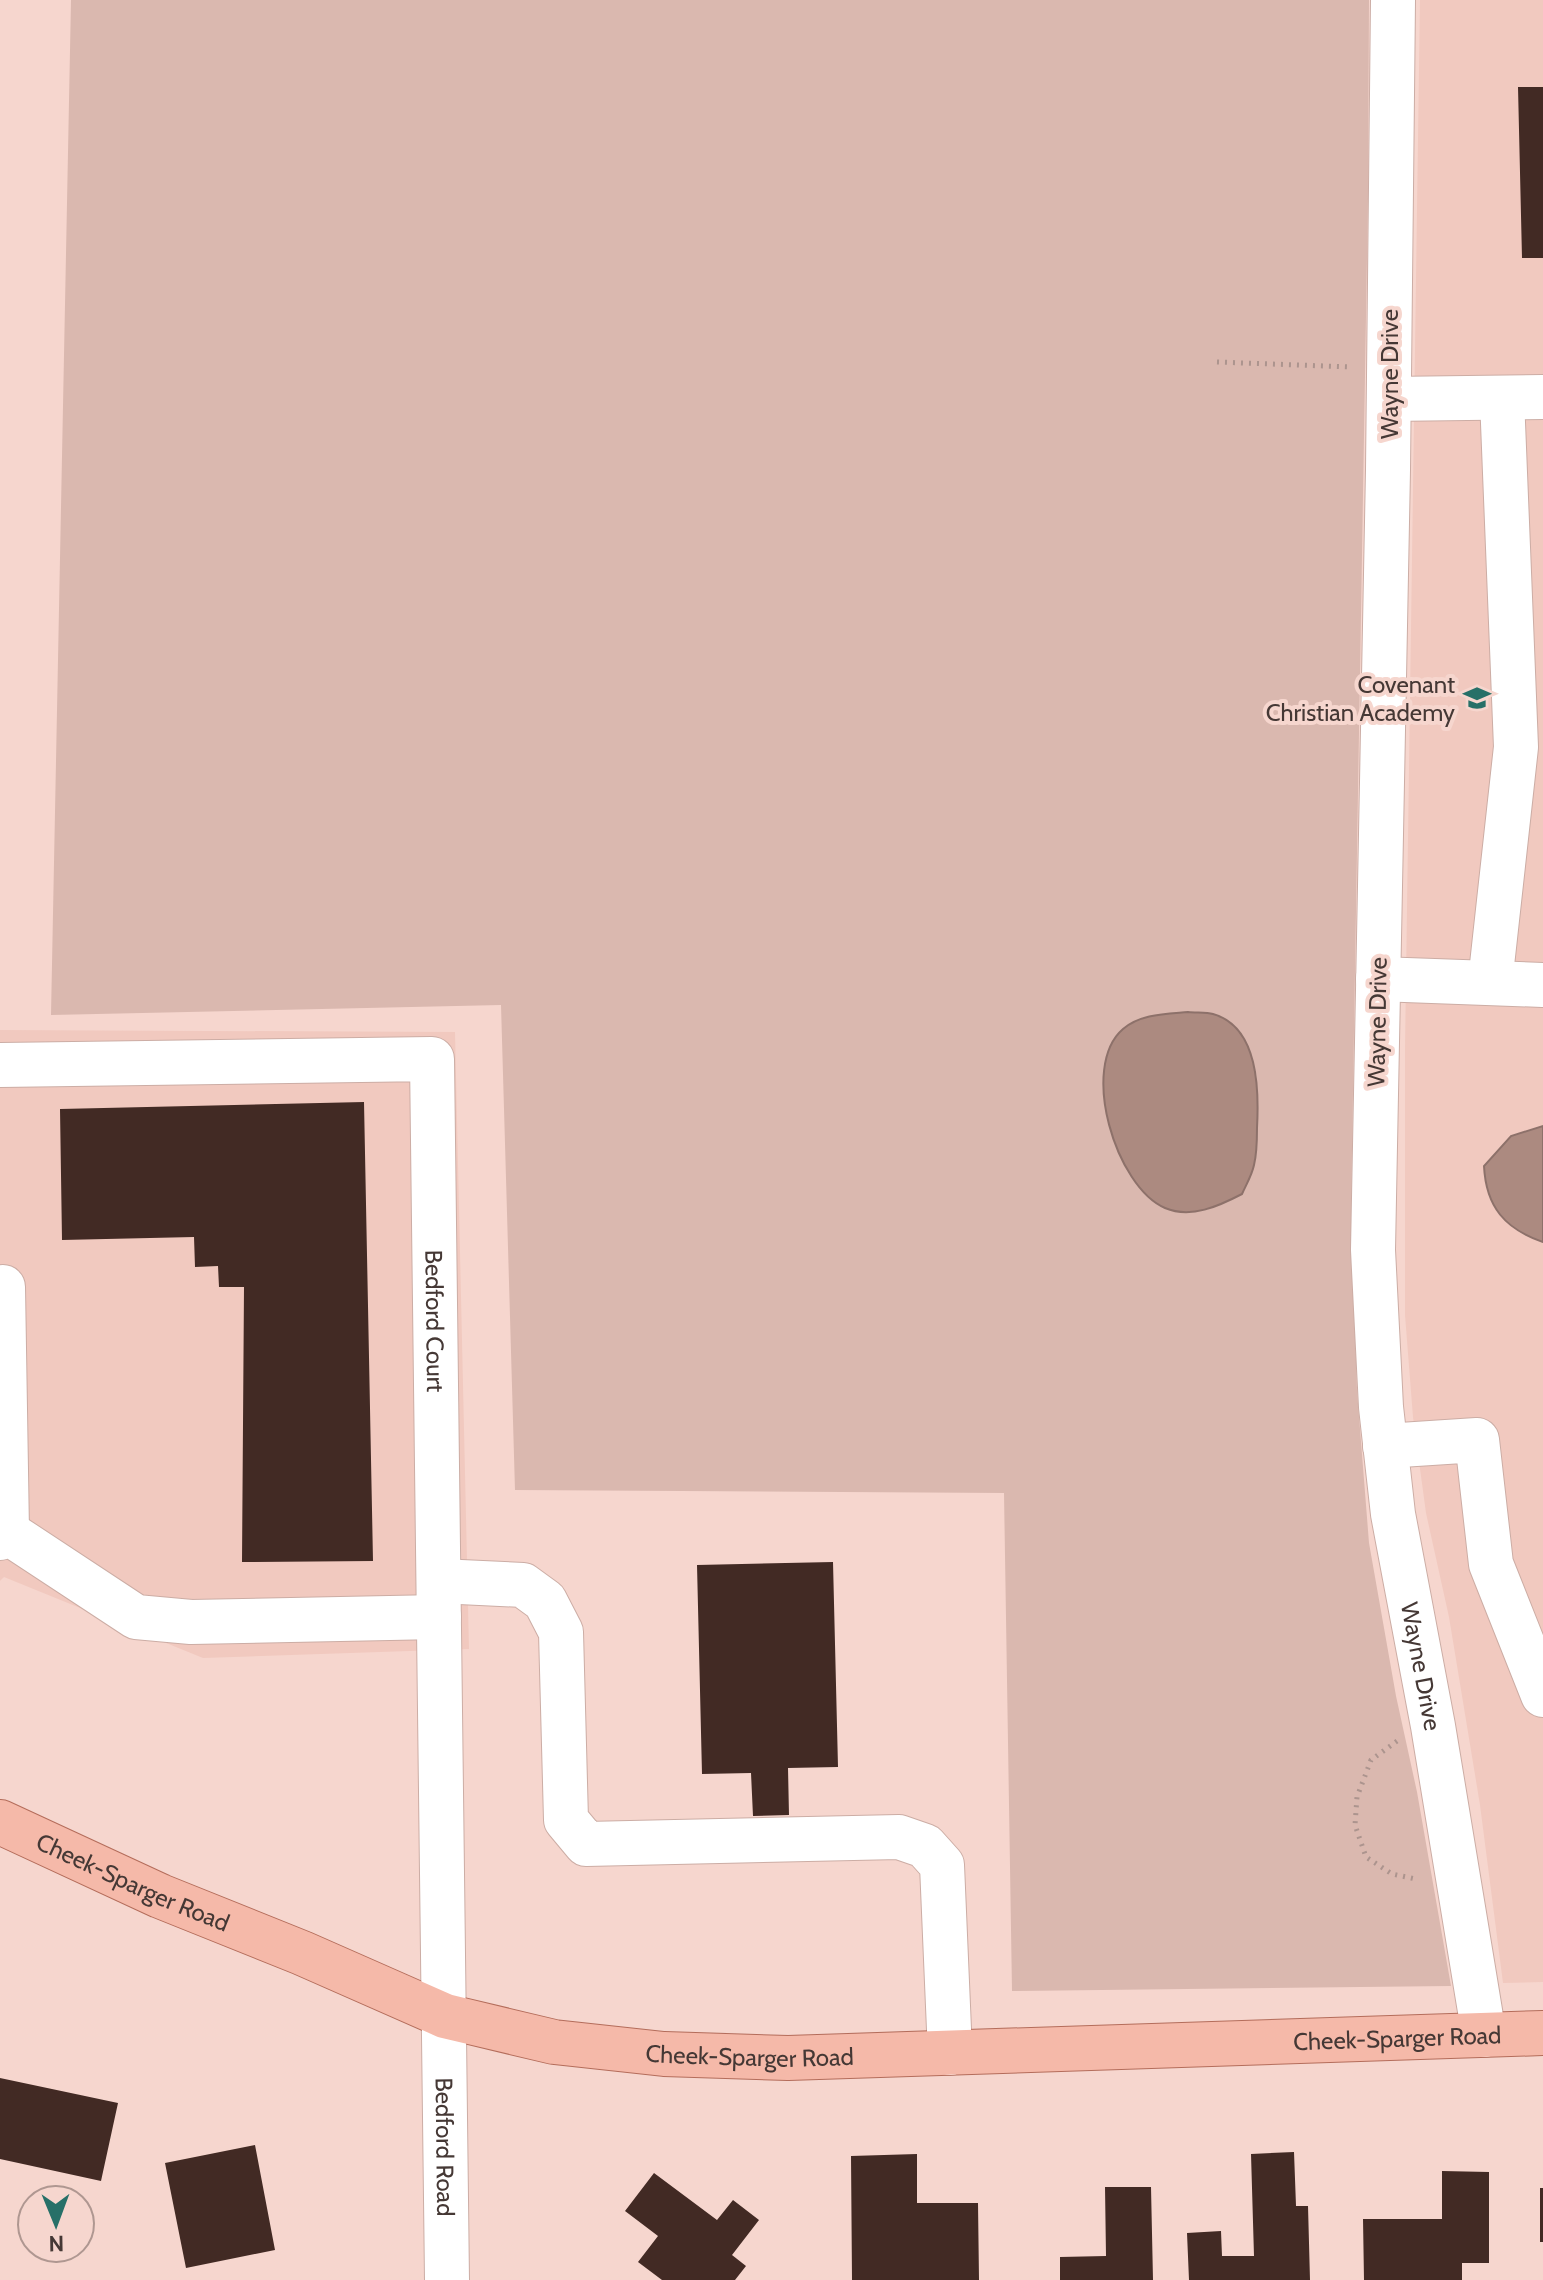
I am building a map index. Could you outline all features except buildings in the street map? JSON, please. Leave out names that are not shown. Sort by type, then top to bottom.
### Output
[{"type":"main road","name":"Cheek-Sparger Road","points":[[0,1822],[160,1896],[302,1953],[445,2016],[554,2042],[664,2054],[788,2058],[1543,2033]]},
{"type":"street","name":"Wayne Drive","points":[[1393,0],[1373,1250],[1385,1446],[1393,1514],[1433,1726],[1484,2035]]},
{"type":"street","points":[[1389,384],[1522,398],[1516,747],[1490,983]]},
{"type":"street","points":[[1378,979],[1543,985]]},
{"type":"street","name":"Bedford Court","points":[[0,1065],[432,1059],[445,2016]]},
{"type":"street","points":[[3,1287],[4,1535],[136,1617],[191,1622],[439,1599],[523,1585],[545,1601],[561,1632],[566,1820],[586,1844],[899,1837],[925,1846],[942,1865],[950,2053]]},
{"type":"street","points":[[1385,1446],[1477,1440],[1491,1564],[1543,1695]]},
{"type":"street","name":"Bedford Road","points":[[445,2016],[447,2280]]},
{"type":"path","points":[[1217,362],[1389,384]]},
{"type":"path","points":[[1433,1726],[1394,1743],[1371,1760],[1357,1797],[1355,1825],[1366,1857],[1392,1874],[1457,1883]]},
{"type":"shaded area","points":[[71,0],[1369,0],[1351,1209],[1357,1391],[1369,1543],[1451,1986],[1012,1991],[1004,1493],[515,1490],[501,1005],[51,1015]],"holes":[[[1188,1012],[1256,1071],[1256,1118],[1242,1194],[1206,1210],[1188,1211],[1166,1208],[1147,1196],[1105,1105],[1104,1077],[1109,1051],[1145,1018]]]},
{"type":"shaded area","name":"Covenant Christian Academy","points":[[1420,0],[1543,0],[1543,1982],[1503,1983],[1480,1805],[1449,1617],[1426,1513],[1413,1417],[1405,1315],[1405,1049]]},
{"type":"shaded area","points":[[1188,1012],[1213,1014],[1228,1021],[1240,1032],[1253,1062],[1258,1113],[1255,1160],[1242,1194],[1195,1212],[1165,1208],[1147,1196],[1132,1177],[1119,1152],[1109,1125],[1104,1097],[1104,1070],[1110,1047],[1123,1029],[1137,1020]]},
{"type":"shaded area","points":[[0,1030],[455,1032],[469,1649],[203,1658],[4,1577],[0,1581]]},
{"type":"shaded area","points":[[1543,1126],[1543,1242],[1518,1230],[1500,1214],[1489,1193],[1484,1166],[1511,1136]]},
{"type":"place","name":"Covenant Christian Academy","points":[[1477,698]]}]
